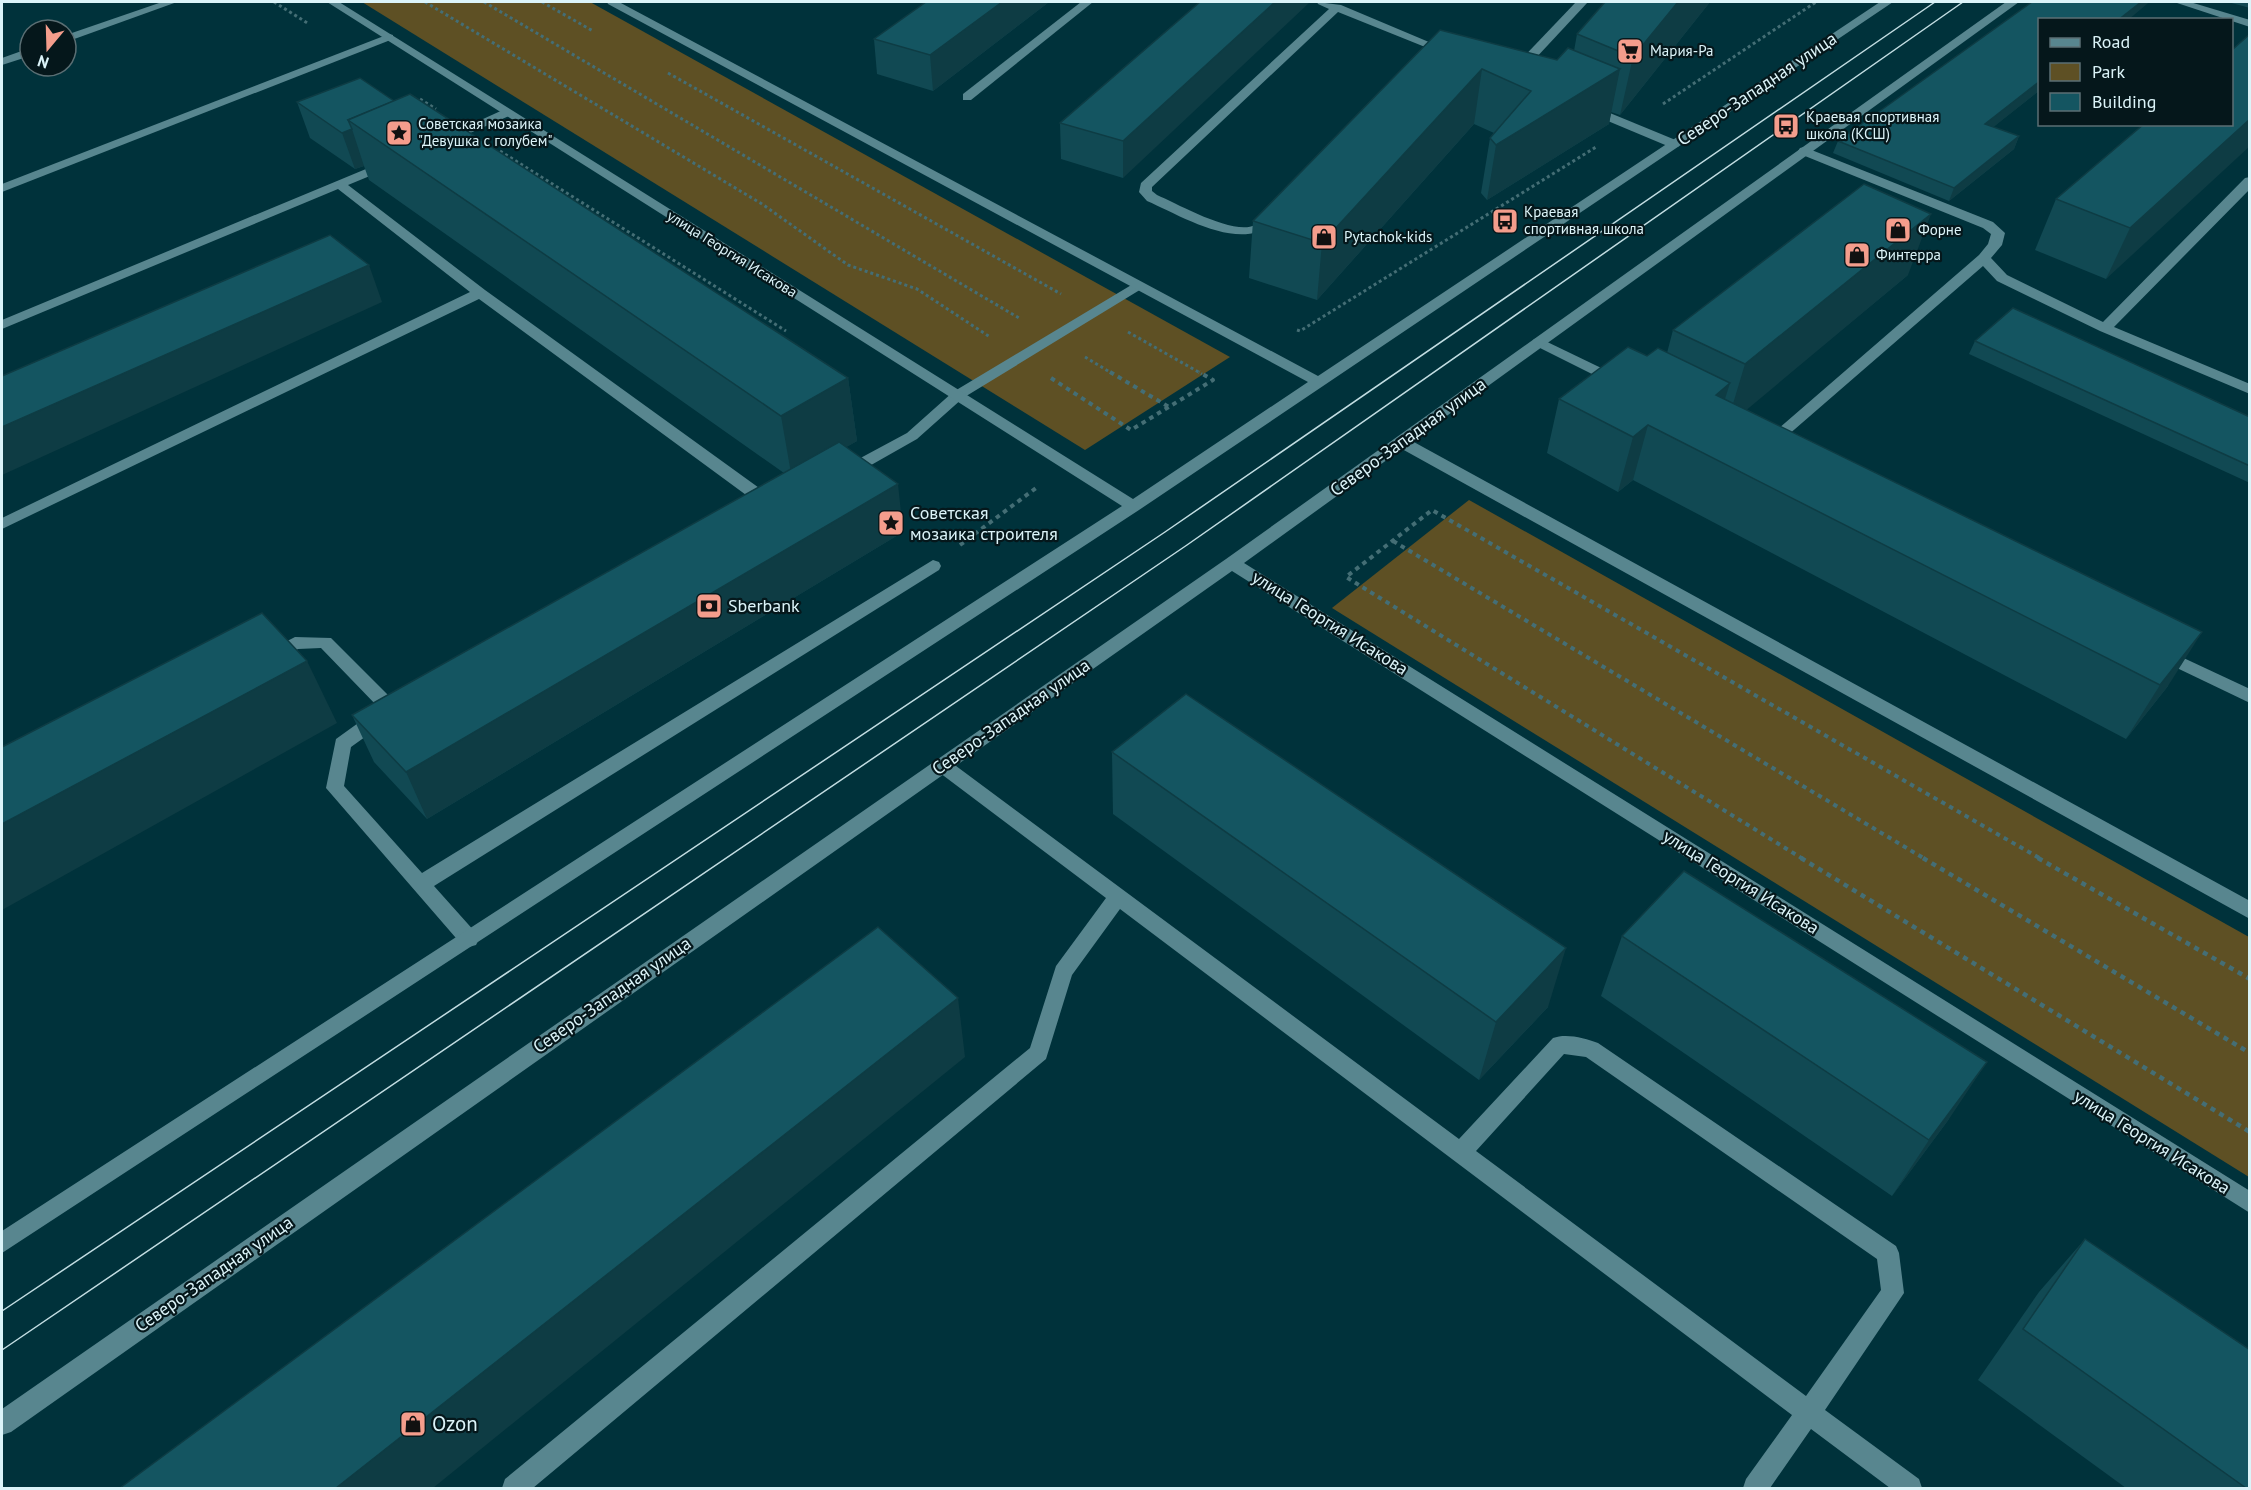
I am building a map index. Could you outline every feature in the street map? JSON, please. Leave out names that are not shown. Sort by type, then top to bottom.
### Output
[{"type":"main road","points":[[78,35],[171,2]]},
{"type":"main road","name":"улица Георгия Исакова","points":[[332,2],[505,113],[1133,506]]},
{"type":"main road","points":[[612,2],[1318,382]]},
{"type":"main road","points":[[966,97],[1087,2]]},
{"type":"main road","points":[[1322,2],[1434,53],[1460,57]]},
{"type":"main road","points":[[1513,76],[1582,2]]},
{"type":"main road","name":"Северо-Западная улица","points":[[2,1244],[1133,506],[1887,2]]},
{"type":"main road","name":"Северо-Западная улица","points":[[2,1422],[1232,563],[2013,2]]},
{"type":"main road","points":[[2180,2],[2231,18]]},
{"type":"main road","points":[[1276,212],[1259,229],[1238,231],[1218,226],[1152,198],[1145,192],[1146,186],[1337,8]]},
{"type":"main road","points":[[2233,19],[2250,24]]},
{"type":"main road","points":[[2,188],[389,37]]},
{"type":"main road","points":[[2,62],[18,56]]},
{"type":"main road","points":[[1576,103],[1674,144]]},
{"type":"main road","points":[[435,144],[505,113]]},
{"type":"main road","points":[[1760,452],[1984,258],[1995,245],[1998,233],[1988,225],[1804,151]]},
{"type":"main road","points":[[2,325],[403,158]]},
{"type":"main road","points":[[2105,328],[2250,181]]},
{"type":"main road","points":[[340,185],[480,293],[769,498],[743,511]]},
{"type":"main road","points":[[1984,258],[2002,278],[2105,328],[2250,390]]},
{"type":"main road","points":[[829,482],[912,436],[958,395],[1138,285]]},
{"type":"main road","points":[[2,524],[480,293]]},
{"type":"main road","points":[[1539,342],[1631,388]]},
{"type":"main road","points":[[1401,442],[2250,911]]},
{"type":"main road","name":"улица Георгия Исакова","points":[[1232,563],[2250,1203]]},
{"type":"main road","points":[[421,884],[933,566]]},
{"type":"main road","points":[[253,666],[295,643],[325,642],[391,709],[342,744],[335,788],[470,939]]},
{"type":"main road","points":[[2143,644],[2250,698]]},
{"type":"main road","points":[[942,765],[1911,1488]]},
{"type":"main road","points":[[514,1488],[1039,1053],[1064,972],[1118,897]]},
{"type":"main road","points":[[1461,1152],[1560,1044],[1591,1049],[1888,1253],[1893,1293],[1755,1488]]},
{"type":"path","points":[[424,2],[762,204],[848,265],[917,289],[1131,430],[1213,380],[666,72]]},
{"type":"path","points":[[484,2],[1169,407]]},
{"type":"path","points":[[542,2],[594,31]]},
{"type":"path","points":[[1300,331],[1629,126],[1816,2]]},
{"type":"path","points":[[933,566],[1036,488]]},
{"type":"path","points":[[2250,979],[1432,510],[1346,577],[2250,1132]]},
{"type":"path","points":[[1393,541],[2250,1053]]},
{"type":"green space","points":[[362,2],[590,2],[1230,357],[1085,450]]},
{"type":"green space","points":[[1469,500],[2249,937],[2249,1177],[1332,608]]},
{"type":"building","points":[[926,2],[1002,2],[930,55],[874,39]]},
{"type":"building","points":[[1200,2],[1275,2],[1123,141],[1060,123]]},
{"type":"building","points":[[1605,2],[1678,2],[1633,57],[1577,34]]},
{"type":"building","points":[[2032,2],[2141,2],[2121,18],[2038,18],[2038,83],[1985,124],[2019,136],[1954,188],[1838,141]]},
{"type":"building","points":[[1440,30],[1557,60],[1568,48],[1620,69],[1496,145],[1490,138],[1531,91],[1482,69],[1322,243],[1253,221]]},
{"type":"building","points":[[2250,34],[2250,119],[2130,228],[2056,199],[2142,126],[2233,126],[2233,49]]},
{"type":"building","points":[[360,78],[394,101],[348,120],[352,129],[342,133],[297,102]]},
{"type":"building","points":[[410,94],[848,378],[781,416],[348,120]]},
{"type":"building","points":[[1864,184],[1931,214],[1745,364],[1673,330]]},
{"type":"building","points":[[330,235],[369,265],[2,427],[2,376]]},
{"type":"building","points":[[2013,308],[2250,417],[2250,466],[1975,341]]},
{"type":"building","points":[[1628,347],[1647,356],[1658,348],[1730,383],[1716,395],[2202,632],[2160,685],[1648,425],[1633,437],[1559,399]]},
{"type":"building","points":[[839,442],[898,484],[406,772],[352,715]]},
{"type":"building","points":[[262,613],[307,661],[2,824],[2,747]]},
{"type":"building","points":[[1186,694],[1566,948],[1496,1022],[1112,752]]},
{"type":"building","points":[[1684,871],[1987,1062],[1929,1140],[1622,936]]},
{"type":"building","points":[[878,927],[958,998],[336,1488],[120,1488]]},
{"type":"building","points":[[2085,1239],[2250,1350],[2250,1488],[2246,1488],[2023,1329]]},
{"type":"tram line","points":[[2,1311],[1165,532],[1935,2]]},
{"type":"tram line","points":[[2,1350],[1187,545],[1963,2]]},
{"type":"place","name":"Мария-Ра","points":[[1630,51]]},
{"type":"place","name":"Краевая спортивная школа (КСШ)","points":[[1786,126]]},
{"type":"place","name":"Советская мозаика \"Девушка с голубем\"","points":[[399,133]]},
{"type":"place","name":"Краевая спортивная школа","points":[[1505,221]]},
{"type":"place","name":"Форне","points":[[1898,230]]},
{"type":"place","name":"Pytachok-kids","points":[[1324,237]]},
{"type":"place","name":"Финтерра","points":[[1857,255]]},
{"type":"place","name":"Советская мозаика строителя","points":[[891,523]]},
{"type":"place","name":"Sberbank","points":[[709,606]]},
{"type":"place","name":"Ozon","points":[[413,1424]]}]
